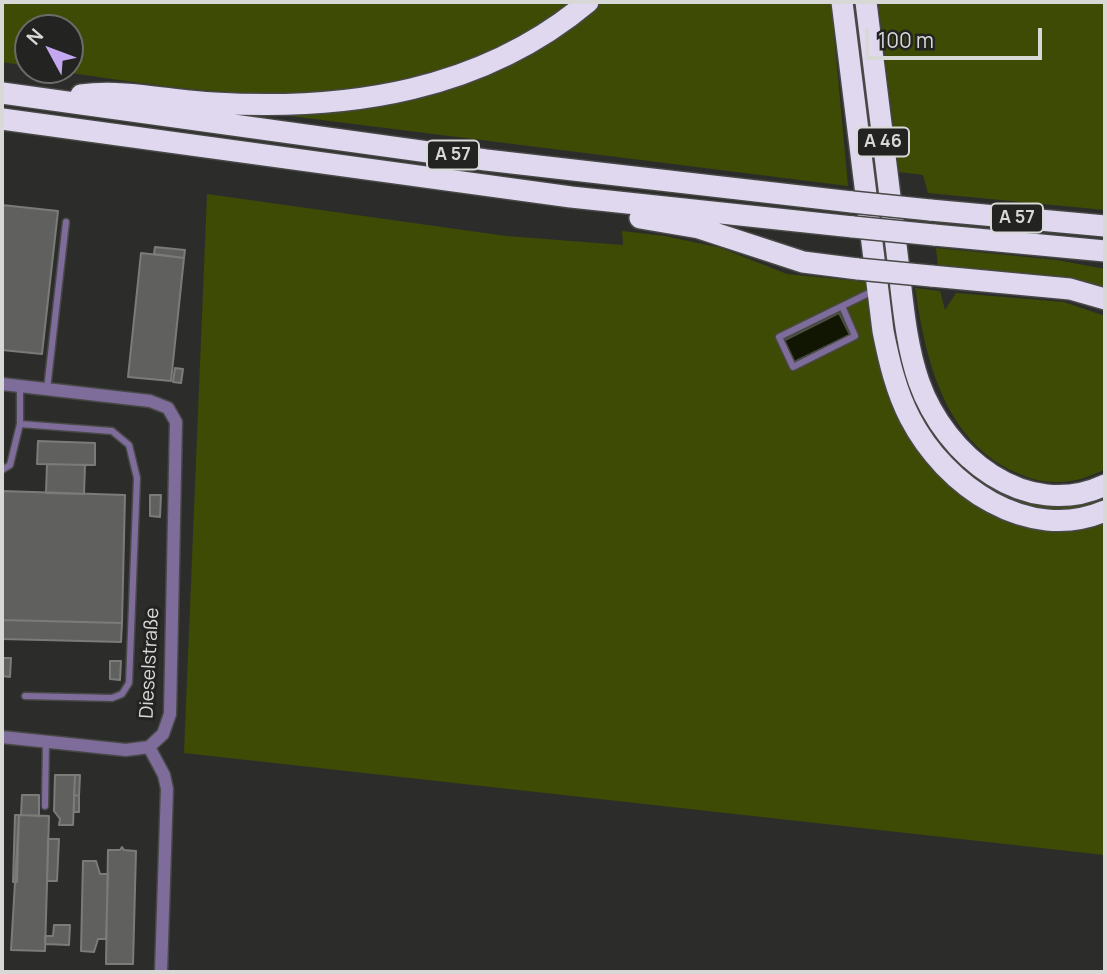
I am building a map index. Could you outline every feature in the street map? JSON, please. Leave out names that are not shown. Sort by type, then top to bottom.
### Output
[{"type":"highway","points":[[56,101],[109,93],[274,106],[332,104],[381,97],[433,85],[482,68],[529,44],[588,2]]},
{"type":"highway","points":[[842,2],[876,289],[889,358],[902,401],[921,436],[951,472],[990,502],[1025,516],[1064,520],[1105,511]]},
{"type":"highway","name":"A 46","points":[[866,2],[909,338],[919,381],[935,417],[957,445],[983,469],[1011,486],[1049,496],[1086,492],[1105,485]]},
{"type":"highway","name":"A 57","points":[[2,93],[486,160],[852,202],[1105,226]]},
{"type":"highway","name":"A 57","points":[[2,119],[571,198],[1105,251]]},
{"type":"highway","points":[[571,198],[628,217],[699,228],[783,257],[858,269],[1070,289],[1105,299]]},
{"type":"street","points":[[2,384],[47,389]]},
{"type":"street","name":"Dieselstraße","points":[[47,389],[150,401],[168,408],[173,414],[176,431],[170,714],[163,734],[149,747],[164,775],[167,789],[161,972]]},
{"type":"street","points":[[2,737],[126,750],[149,747]]},
{"type":"lane","points":[[47,389],[66,222]]},
{"type":"lane","points":[[842,306],[855,336],[793,367],[779,337],[876,289]]},
{"type":"lane","points":[[2,470],[10,465],[20,424],[20,386]]},
{"type":"lane","points":[[20,424],[112,430],[120,435],[134,452],[138,496],[129,683],[122,694],[112,698],[25,696]]},
{"type":"lane","points":[[45,806],[46,741]]},
{"type":"green space","points":[[2,2],[573,2],[539,26],[478,59],[426,76],[373,87],[320,93],[213,91],[84,74],[84,14],[14,14],[14,64],[2,62]]},
{"type":"green space","points":[[602,2],[831,2],[848,186],[274,114],[366,108],[449,90],[527,56]]},
{"type":"green space","points":[[878,2],[1105,2],[1105,210],[928,193],[923,175],[899,172]]},
{"type":"green space","points":[[207,194],[506,236],[623,245],[622,231],[665,236],[721,248],[787,274],[867,282],[874,339],[891,400],[978,505],[1105,520],[1105,855],[184,753]]},
{"type":"green space","points":[[936,248],[1057,260],[1105,269],[1105,289],[1082,281],[938,266]]},
{"type":"green space","points":[[889,286],[893,287],[912,393],[921,415],[950,454],[969,471],[1012,496],[1035,503],[1058,505],[1105,495],[1105,504],[1056,513],[1006,503],[941,454],[903,385]]},
{"type":"green space","points":[[915,288],[940,291],[945,310],[956,293],[1064,302],[1105,316],[1105,469],[1075,480],[1043,481],[1022,475],[996,461],[974,444],[957,422],[933,372]]},
{"type":"shaded area","points":[[839,313],[850,335],[794,362],[783,341]]},
{"type":"building","points":[[2,205],[58,211],[42,354],[2,350]]},
{"type":"building","points":[[155,247],[185,250],[184,258],[154,254]]},
{"type":"building","points":[[141,253],[184,258],[171,381],[128,377]]},
{"type":"building","points":[[175,368],[183,369],[181,383],[173,382]]},
{"type":"building","points":[[38,441],[95,443],[95,465],[37,464]]},
{"type":"building","points":[[47,464],[85,465],[84,494],[46,493]]},
{"type":"building","points":[[2,491],[125,495],[122,623],[2,620]]},
{"type":"building","points":[[150,495],[161,495],[160,517],[150,516]]},
{"type":"building","points":[[2,620],[122,623],[121,642],[2,639]]},
{"type":"building","points":[[2,658],[11,658],[10,677],[2,676]]},
{"type":"building","points":[[110,661],[121,661],[120,680],[110,679]]},
{"type":"building","points":[[55,775],[75,775],[73,825],[59,825],[60,819],[54,811]]},
{"type":"building","points":[[75,775],[80,775],[79,796],[74,795]]},
{"type":"building","points":[[22,795],[39,795],[39,816],[21,815]]},
{"type":"building","points":[[74,795],[79,796],[79,812],[74,812]]},
{"type":"building","points":[[15,815],[19,815],[17,882],[13,882]]},
{"type":"building","points":[[19,815],[49,816],[45,951],[11,950]]},
{"type":"building","points":[[48,839],[59,839],[57,881],[47,881]]},
{"type":"building","points":[[122,847],[124,850],[136,851],[133,964],[106,964],[108,850],[120,850]]},
{"type":"building","points":[[83,861],[96,861],[100,874],[108,874],[106,939],[98,939],[94,952],[81,951]]},
{"type":"building","points":[[54,925],[70,925],[69,945],[45,944],[45,936],[53,936]]}]
